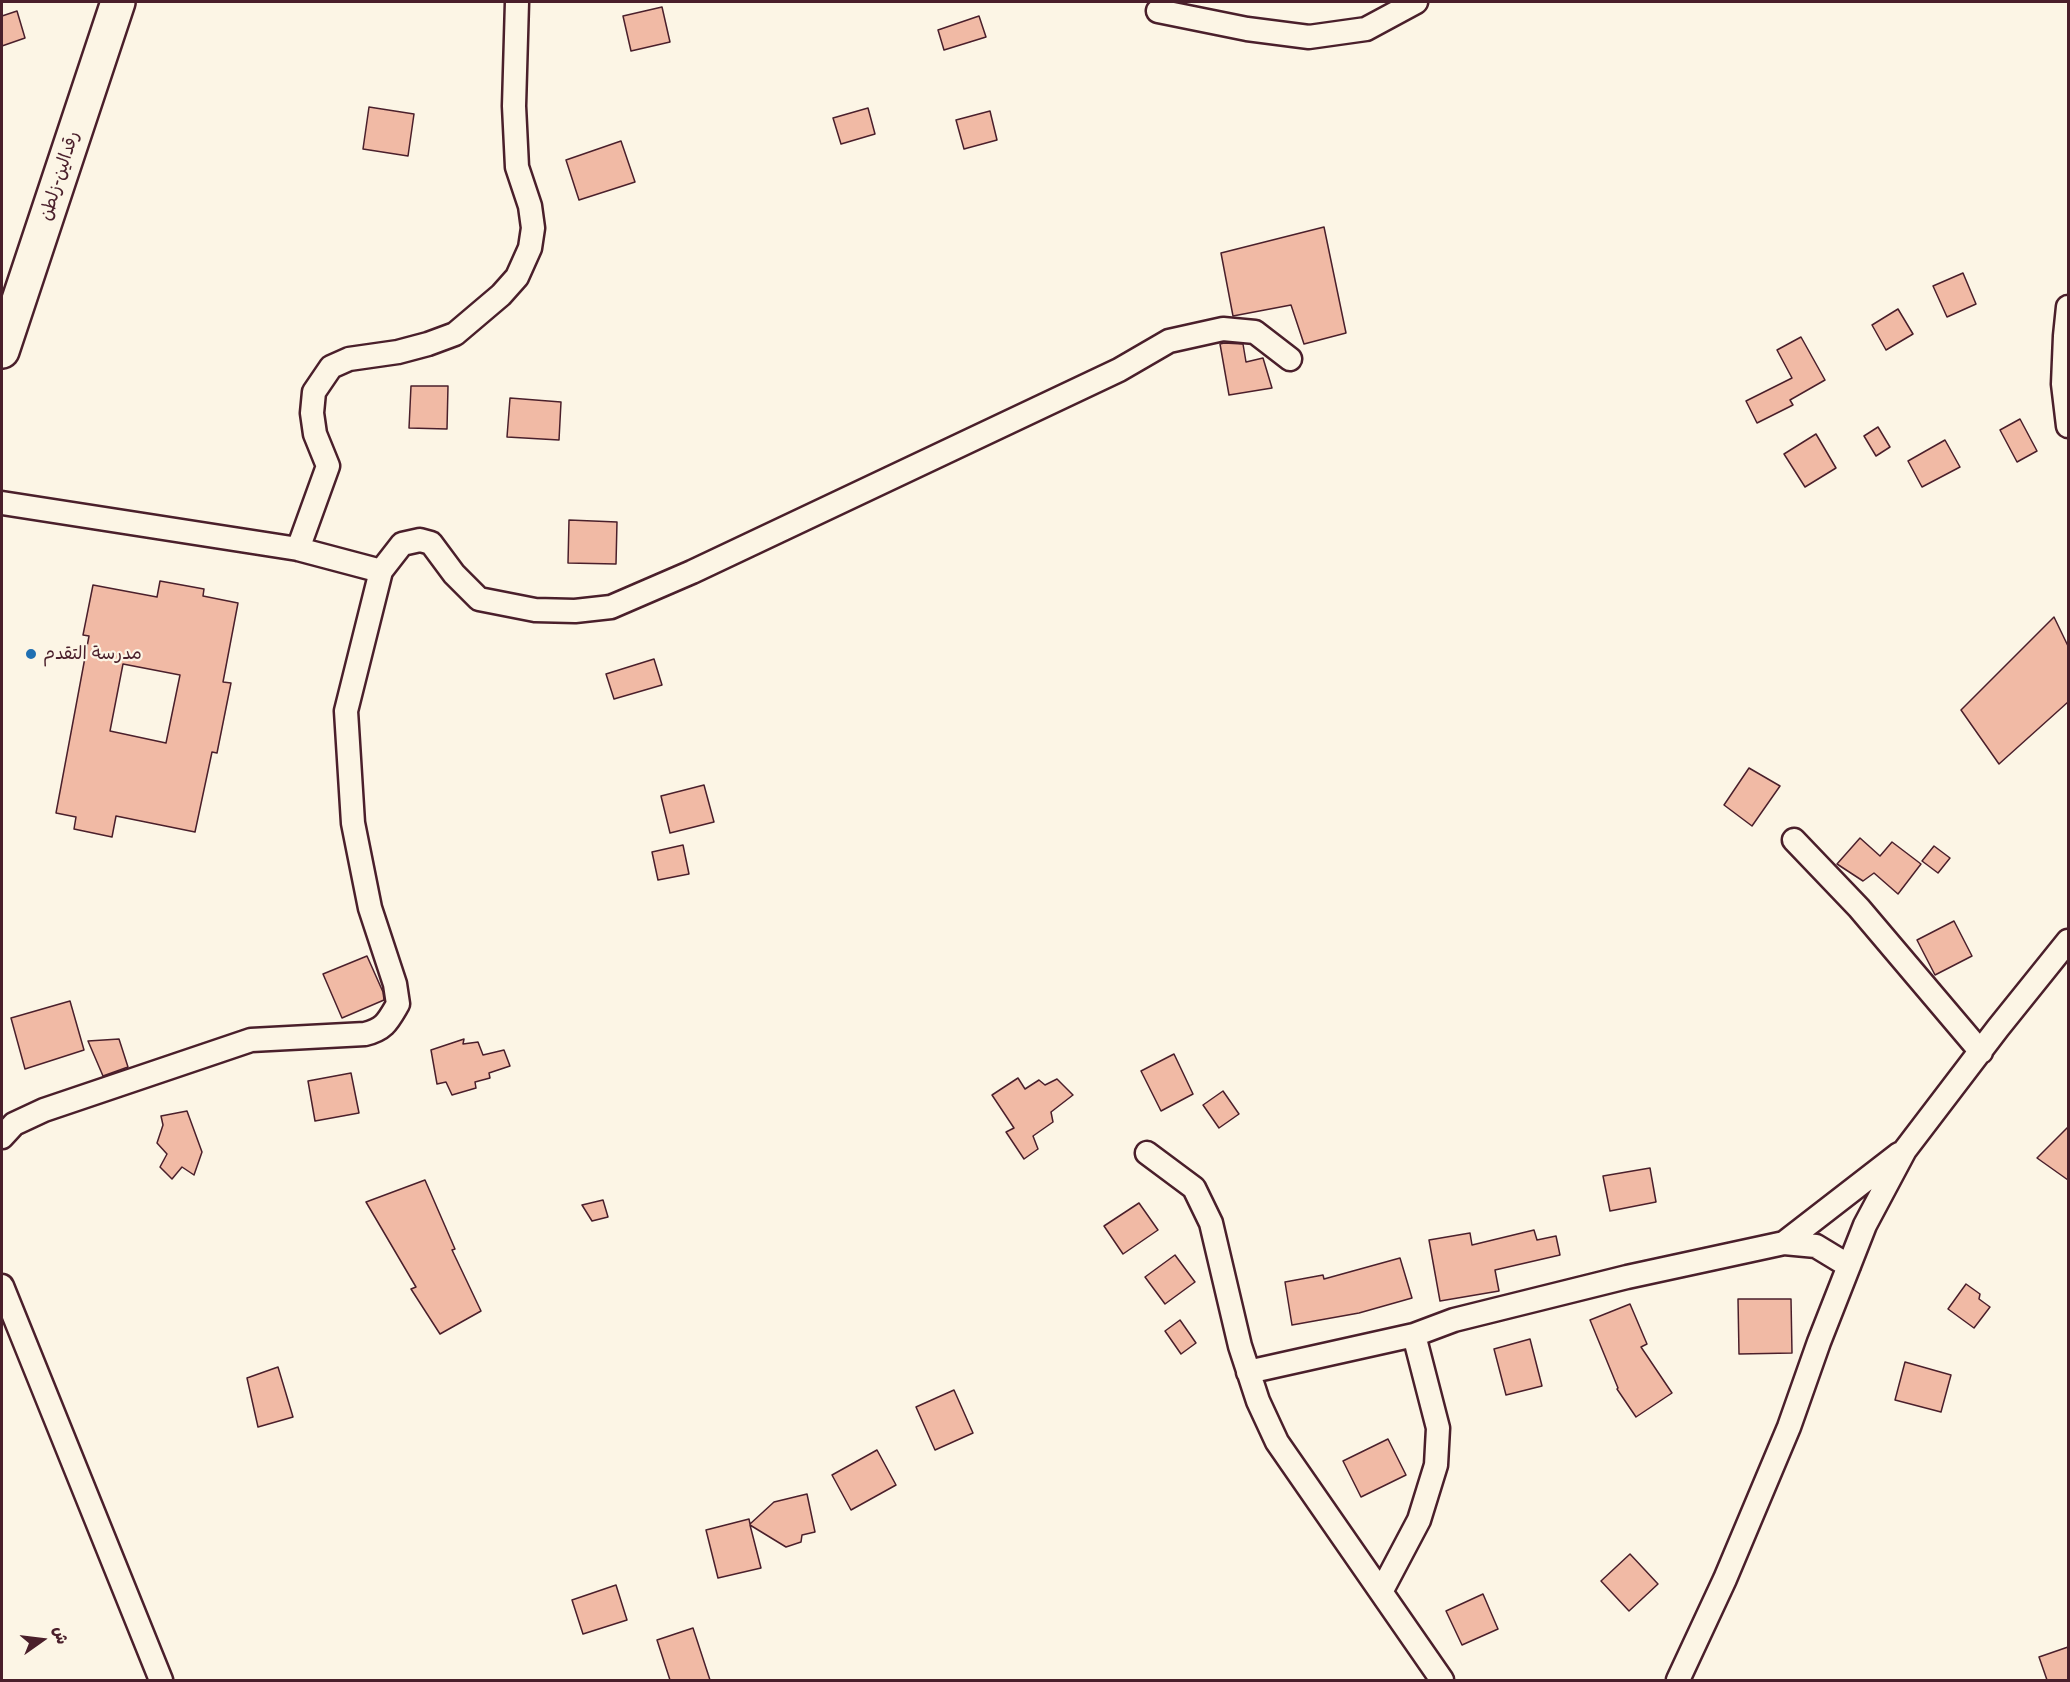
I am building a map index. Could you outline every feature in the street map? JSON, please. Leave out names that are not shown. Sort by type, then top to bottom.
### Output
[{"type":"main road","name":"رقدالين-زلطن","points":[[2,351],[115,5]]},
{"type":"street","points":[[298,549],[328,466],[315,434],[312,413],[314,392],[331,367],[349,359],[398,352],[455,334],[501,296],[517,277],[530,248],[533,228],[530,206],[517,167],[514,106],[517,2]]},
{"type":"street","points":[[1158,11],[1248,30],[1309,37],[1366,29],[1416,2]]},
{"type":"street","points":[[2068,307],[2062,384],[2068,426]]},
{"type":"street","points":[[2,1137],[14,1124],[44,1110],[251,1040],[365,1034],[385,1025],[398,1004],[395,984],[370,908],[353,823],[346,711],[381,571],[402,544],[420,540],[431,543],[454,574],[479,599],[535,610],[574,611],[611,607],[692,572],[1119,370],[1169,341],[1223,329],[1255,332],[1290,359]]},
{"type":"street","points":[[2,502],[298,549],[381,571]]},
{"type":"street","points":[[1794,840],[1859,908],[1981,1052]]},
{"type":"street","points":[[1678,1680],[1725,1579],[1789,1427],[1865,1226],[1905,1150],[2068,941]]},
{"type":"street","points":[[1784,1243],[1905,1150]]},
{"type":"street","points":[[1147,1152],[1194,1188],[1211,1223],[1240,1346],[1258,1401],[1276,1442],[1442,1680]]},
{"type":"street","points":[[1248,1372],[1414,1335],[1455,1320],[1627,1277],[1784,1243],[1816,1246],[1849,1266]]},
{"type":"street","points":[[2,1286],[161,1680]]},
{"type":"street","points":[[1381,1592],[1419,1520],[1436,1465],[1438,1428],[1414,1335]]},
{"type":"building","points":[[662,7],[670,42],[631,51],[623,16]]},
{"type":"building","points":[[17,11],[25,38],[2,46],[2,16]]},
{"type":"building","points":[[979,16],[986,37],[944,50],[938,30]]},
{"type":"building","points":[[369,107],[414,114],[408,156],[363,149]]},
{"type":"building","points":[[868,108],[875,134],[841,144],[833,118]]},
{"type":"building","points":[[990,111],[997,140],[964,149],[956,120]]},
{"type":"building","points":[[621,141],[635,182],[579,200],[566,160]]},
{"type":"building","points":[[1324,227],[1346,333],[1304,344],[1291,305],[1233,316],[1221,253]]},
{"type":"building","points":[[1963,273],[1976,304],[1947,317],[1933,286]]},
{"type":"building","points":[[1898,309],[1913,334],[1886,350],[1872,325]]},
{"type":"building","points":[[1801,337],[1825,380],[1790,400],[1793,405],[1757,423],[1746,401],[1792,378],[1777,350]]},
{"type":"building","points":[[1220,344],[1243,344],[1246,362],[1263,358],[1272,388],[1229,395]]},
{"type":"building","points":[[411,386],[448,386],[447,429],[409,428]]},
{"type":"building","points":[[510,398],[561,402],[559,440],[507,437]]},
{"type":"building","points":[[2020,419],[2037,451],[2017,462],[2000,430]]},
{"type":"building","points":[[1878,427],[1890,447],[1876,456],[1864,436]]},
{"type":"building","points":[[1816,434],[1836,468],[1805,487],[1784,454]]},
{"type":"building","points":[[1945,440],[1960,467],[1922,487],[1908,461]]},
{"type":"building","points":[[569,520],[617,522],[616,564],[568,563]]},
{"type":"building","points":[[160,581],[204,589],[203,596],[238,603],[223,682],[231,683],[217,753],[212,752],[195,832],[116,816],[112,837],[74,829],[76,817],[56,813],[89,636],[83,635],[93,585],[157,597]],"holes":[[[123,664],[180,675],[166,743],[110,731]]]},
{"type":"building","points":[[2054,617],[2068,646],[2068,702],[1999,764],[1961,710]]},
{"type":"building","points":[[654,659],[662,685],[614,699],[606,674]]},
{"type":"building","points":[[1749,768],[1780,786],[1752,826],[1724,805]]},
{"type":"building","points":[[704,785],[714,822],[670,833],[661,796]]},
{"type":"building","points":[[1860,838],[1880,856],[1892,842],[1921,864],[1898,894],[1874,873],[1863,881],[1837,864]]},
{"type":"building","points":[[683,845],[689,874],[658,880],[652,852]]},
{"type":"building","points":[[1934,846],[1950,858],[1938,873],[1922,861]]},
{"type":"building","points":[[1954,921],[1972,956],[1935,975],[1917,940]]},
{"type":"building","points":[[367,956],[383,992],[384,1000],[342,1018],[323,974]]},
{"type":"building","points":[[70,1001],[84,1050],[25,1069],[11,1018]]},
{"type":"building","points":[[119,1039],[128,1067],[103,1076],[88,1041]]},
{"type":"building","points":[[464,1039],[463,1044],[478,1042],[483,1055],[504,1050],[510,1066],[489,1073],[490,1078],[475,1082],[476,1088],[452,1095],[446,1082],[437,1084],[431,1050]]},
{"type":"building","points":[[1174,1054],[1193,1094],[1161,1111],[1141,1071]]},
{"type":"building","points":[[351,1073],[359,1113],[315,1121],[308,1081]]},
{"type":"building","points":[[1018,1078],[1025,1089],[1039,1080],[1045,1085],[1057,1079],[1073,1095],[1051,1112],[1053,1122],[1033,1136],[1038,1149],[1024,1159],[1006,1132],[1014,1128],[992,1095]]},
{"type":"building","points":[[1223,1091],[1239,1114],[1219,1128],[1203,1105]]},
{"type":"building","points":[[187,1111],[202,1152],[194,1175],[182,1167],[172,1179],[160,1167],[167,1154],[157,1143],[163,1125],[161,1116]]},
{"type":"building","points":[[2068,1127],[2068,1180],[2037,1158]]},
{"type":"building","points":[[1650,1168],[1656,1202],[1610,1211],[1603,1176]]},
{"type":"building","points":[[425,1180],[455,1249],[452,1250],[481,1311],[440,1334],[411,1289],[416,1287],[366,1202]]},
{"type":"building","points":[[603,1200],[608,1217],[592,1221],[582,1205]]},
{"type":"building","points":[[1139,1203],[1158,1230],[1123,1254],[1104,1226]]},
{"type":"building","points":[[1534,1230],[1537,1240],[1556,1236],[1560,1255],[1495,1270],[1499,1291],[1440,1301],[1429,1240],[1470,1233],[1472,1245]]},
{"type":"building","points":[[1175,1255],[1195,1282],[1165,1304],[1145,1277]]},
{"type":"building","points":[[1400,1258],[1412,1298],[1359,1313],[1292,1325],[1285,1282],[1323,1275],[1324,1279]]},
{"type":"building","points":[[1966,1284],[1980,1294],[1979,1299],[1990,1307],[1974,1328],[1948,1309]]},
{"type":"building","points":[[1738,1299],[1791,1299],[1792,1353],[1739,1354]]},
{"type":"building","points":[[1630,1304],[1647,1344],[1641,1347],[1672,1393],[1636,1417],[1617,1389],[1590,1320]]},
{"type":"building","points":[[1180,1320],[1196,1343],[1181,1354],[1165,1331]]},
{"type":"building","points":[[1530,1339],[1542,1386],[1506,1395],[1494,1349]]},
{"type":"building","points":[[1905,1362],[1951,1375],[1941,1412],[1895,1400]]},
{"type":"building","points":[[278,1367],[293,1417],[258,1427],[247,1378]]},
{"type":"building","points":[[954,1390],[973,1433],[935,1450],[916,1407]]},
{"type":"building","points":[[1388,1439],[1406,1475],[1361,1497],[1343,1461]]},
{"type":"building","points":[[877,1450],[896,1485],[851,1510],[832,1475]]},
{"type":"building","points":[[807,1494],[815,1532],[802,1535],[801,1542],[786,1547],[750,1525],[761,1568],[718,1578],[706,1530],[749,1519],[750,1524],[774,1502]]},
{"type":"building","points":[[1630,1554],[1658,1584],[1629,1611],[1601,1581]]},
{"type":"building","points":[[616,1585],[627,1620],[583,1634],[572,1600]]},
{"type":"building","points":[[1483,1594],[1498,1629],[1462,1645],[1446,1611]]},
{"type":"building","points":[[693,1628],[710,1680],[670,1680],[657,1640]]},
{"type":"building","points":[[2068,1647],[2068,1680],[2047,1680],[2039,1657]]},
{"type":"place","name":"مدرسة التقدم","points":[[31,654]]}]
